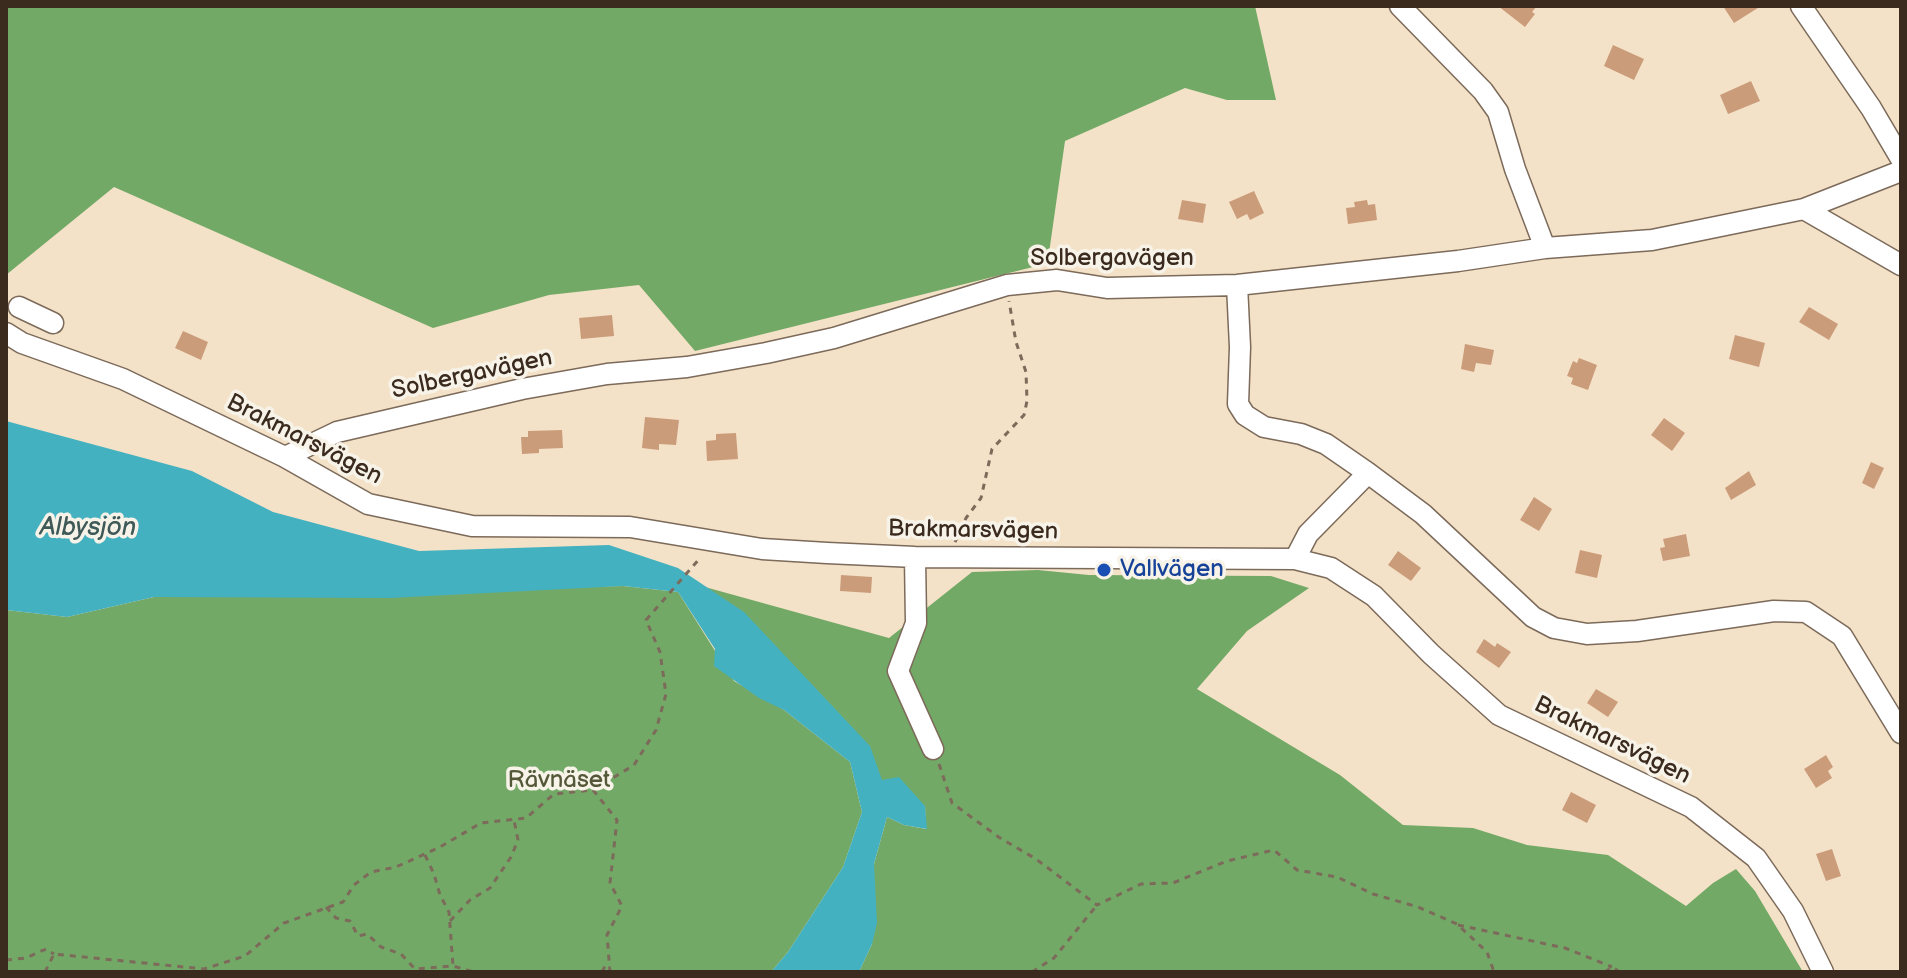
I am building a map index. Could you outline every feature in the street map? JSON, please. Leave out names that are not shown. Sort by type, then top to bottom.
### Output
[{"type":"street","points":[[1400,6],[1483,91],[1498,112],[1515,169],[1545,248]]},
{"type":"street","points":[[1801,6],[1871,108],[1901,159]]},
{"type":"street","name":"Solbergavägen","points":[[285,457],[337,432],[522,389],[607,374],[687,367],[766,353],[834,338],[1007,285],[1057,280],[1107,288],[1237,285],[1458,261],[1545,248],[1652,240],[1804,209],[1901,171]]},
{"type":"street","points":[[1804,209],[1901,265]]},
{"type":"street","points":[[1237,285],[1240,347],[1238,404],[1245,415],[1264,427],[1301,434],[1326,444],[1368,473],[1423,514],[1533,617],[1554,628],[1587,634],[1624,632],[1774,611],[1806,612],[1842,636],[1901,733]]},
{"type":"street","points":[[14,338],[35,315]]},
{"type":"street","name":"Brakmarsvägen","points":[[14,338],[123,379],[285,457],[368,504],[472,526],[630,527],[762,549],[915,557],[1295,559],[1331,568],[1374,596],[1431,654],[1499,715],[1691,807],[1756,858],[1793,911],[1823,972]]},
{"type":"street","points":[[1295,559],[1308,534],[1368,473]]},
{"type":"street","points":[[915,557],[916,623],[898,671],[933,749]]},
{"type":"path","points":[[947,557],[966,518],[981,498],[992,449],[1024,415],[1026,372],[1016,342],[1007,285]]},
{"type":"path","points":[[6,960],[26,958],[46,949],[54,954],[204,969],[245,956],[284,923],[343,902],[354,885],[371,872],[396,867],[481,823],[526,818],[554,794],[593,790],[634,765],[656,730],[666,694],[660,652],[646,620],[704,553]]},
{"type":"path","points":[[933,749],[952,803],[1000,838],[1036,859],[1097,905]]},
{"type":"path","points":[[593,790],[617,820],[610,883],[622,906],[607,935],[610,972]]},
{"type":"path","points":[[450,921],[470,900],[490,888],[511,857],[518,840],[514,820]]},
{"type":"path","points":[[1032,972],[1054,958],[1097,905],[1141,884],[1173,883],[1227,861],[1274,850],[1297,870],[1337,877],[1373,894],[1418,907],[1457,924],[1565,948],[1620,972]]},
{"type":"path","points":[[425,854],[449,912],[453,966]]},
{"type":"path","points":[[326,907],[336,918],[350,921],[358,936],[367,934],[381,947],[401,954],[415,969],[453,966],[474,972]]},
{"type":"path","points":[[1457,924],[1487,952],[1494,972]]},
{"type":"path","points":[[45,972],[54,954]]},
{"type":"path","points":[[602,972],[607,962]]},
{"type":"path","points":[[1605,972],[1612,967]]},
{"type":"green space","points":[[6,6],[1255,6],[1276,100],[1227,100],[1185,88],[1065,141],[1048,260],[1033,267],[695,351],[639,285],[549,295],[433,328],[114,187],[6,275]]},
{"type":"green space","points":[[1038,570],[1089,575],[1271,576],[1309,588],[1247,631],[1197,689],[1340,775],[1403,825],[1473,828],[1527,845],[1608,855],[1686,906],[1713,883],[1736,869],[1755,891],[1803,972],[859,972],[872,944],[874,864],[887,817],[904,825],[926,829],[925,806],[882,780],[705,587],[889,638],[972,572]]},
{"type":"green space","name":"Rävnäset","points":[[623,586],[678,592],[734,681],[784,710],[850,762],[862,812],[843,867],[788,952],[771,972],[6,972],[6,610],[67,617],[154,597]]},
{"type":"water","name":"Albysjön","points":[[6,421],[192,471],[273,512],[419,551],[609,545],[678,568],[744,612],[870,746],[882,780],[899,777],[925,806],[927,829],[904,825],[887,817],[874,864],[877,923],[872,944],[859,972],[771,972],[788,952],[843,867],[862,812],[850,762],[784,710],[759,698],[714,666],[715,649],[678,592],[623,586],[390,598],[154,597],[67,617],[6,610]]},
{"type":"building","points":[[1498,6],[1537,6],[1525,27]]},
{"type":"building","points":[[1723,6],[1761,6],[1734,23]]},
{"type":"building","points":[[1613,45],[1644,59],[1634,80],[1604,66]]},
{"type":"building","points":[[1751,81],[1760,101],[1728,114],[1720,95]]},
{"type":"building","points":[[1254,191],[1264,213],[1250,220],[1247,214],[1237,219],[1229,202]]},
{"type":"building","points":[[1182,200],[1206,204],[1203,223],[1178,219]]},
{"type":"building","points":[[1367,200],[1368,205],[1375,204],[1377,220],[1348,224],[1346,208],[1355,207],[1354,202]]},
{"type":"building","points":[[1809,307],[1838,324],[1829,340],[1799,322]]},
{"type":"building","points":[[612,315],[614,336],[581,339],[579,318]]},
{"type":"building","points":[[183,331],[208,342],[201,360],[175,348]]},
{"type":"building","points":[[1735,335],[1765,343],[1759,367],[1729,359]]},
{"type":"building","points":[[1465,344],[1494,350],[1491,365],[1476,363],[1474,372],[1461,369]]},
{"type":"building","points":[[1579,358],[1597,365],[1588,390],[1571,384],[1573,378],[1567,376],[1573,361],[1577,363]]},
{"type":"building","points":[[645,417],[679,420],[676,445],[659,444],[659,450],[642,448]]},
{"type":"building","points":[[1664,418],[1685,433],[1672,451],[1651,435]]},
{"type":"building","points":[[562,430],[563,448],[539,449],[539,453],[522,454],[521,437],[528,437],[528,431]]},
{"type":"building","points":[[736,433],[738,459],[707,461],[706,441],[716,440],[716,434]]},
{"type":"building","points":[[1871,462],[1884,468],[1874,489],[1862,483]]},
{"type":"building","points":[[1749,471],[1756,485],[1731,500],[1725,488]]},
{"type":"building","points":[[1534,497],[1552,509],[1539,531],[1520,520]]},
{"type":"building","points":[[1686,534],[1690,556],[1663,561],[1660,548],[1665,547],[1663,539]]},
{"type":"building","points":[[1580,550],[1602,555],[1597,578],[1575,573]]},
{"type":"building","points":[[1398,551],[1421,568],[1411,581],[1388,565]]},
{"type":"building","points":[[841,575],[872,577],[871,593],[840,591]]},
{"type":"building","points":[[1484,639],[1495,647],[1497,643],[1511,652],[1499,668],[1476,652]]},
{"type":"building","points":[[1596,689],[1618,702],[1608,717],[1587,703]]},
{"type":"building","points":[[1826,755],[1833,767],[1828,771],[1832,778],[1816,788],[1804,769]]},
{"type":"building","points":[[1571,792],[1596,805],[1587,823],[1562,810]]},
{"type":"building","points":[[1832,849],[1841,876],[1826,881],[1816,854]]},
{"type":"place","name":"Vallvägen","points":[[1104,570]]}]
